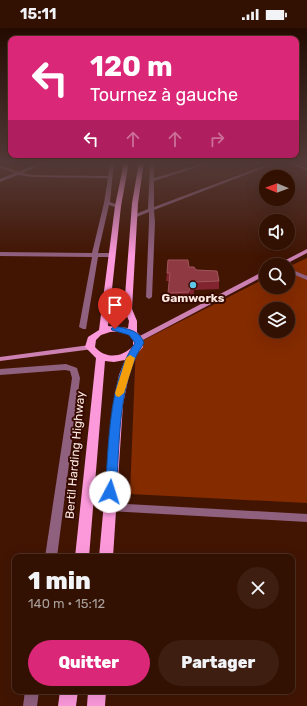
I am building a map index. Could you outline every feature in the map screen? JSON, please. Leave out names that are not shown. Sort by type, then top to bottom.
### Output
[{"type":"main road","points":[[103,331],[120,194]]},
{"type":"main road","points":[[106,554],[118,404],[124,374],[132,354],[138,347],[133,321],[128,309],[134,216],[137,194]]},
{"type":"main road","points":[[132,354],[120,358],[101,356],[90,347],[91,339],[103,331],[121,329],[135,336]]},
{"type":"main road","name":"Bertil Harding Highway","points":[[82,554],[101,356]]},
{"type":"main road","points":[[68,706],[69,694]]},
{"type":"main road","points":[[96,706],[97,694]]},
{"type":"street","points":[[83,328],[108,194]]},
{"type":"street","points":[[149,297],[152,194]]},
{"type":"street","points":[[134,216],[192,194]]},
{"type":"street","points":[[107,203],[118,206]]},
{"type":"street","points":[[293,258],[307,251]]},
{"type":"street","points":[[0,254],[112,255]]},
{"type":"street","points":[[295,273],[307,278]]},
{"type":"street","points":[[135,336],[259,275]]},
{"type":"street","points":[[0,359],[90,347]]},
{"type":"street","points":[[0,372],[66,367],[74,370],[76,378],[51,554]]},
{"type":"street","points":[[109,507],[307,518]]},
{"type":"street","points":[[30,706],[32,694]]},
{"type":"shaded area","points":[[307,258],[307,503],[130,494],[136,344],[259,282],[259,294],[295,294],[295,264]]},
{"type":"building","points":[[168,260],[188,260],[189,267],[194,267],[196,270],[217,271],[219,281],[194,282],[194,286],[190,286],[189,292],[168,293],[170,273],[167,273]]},
{"type":"slow traffic","points":[[119,393],[130,358]]},
{"type":"place","name":"Gamworks","points":[[193,285]]},
{"type":"route","points":[[110,492],[119,395],[124,374],[132,354],[138,347],[139,343],[136,336],[127,330],[115,329]]}]
